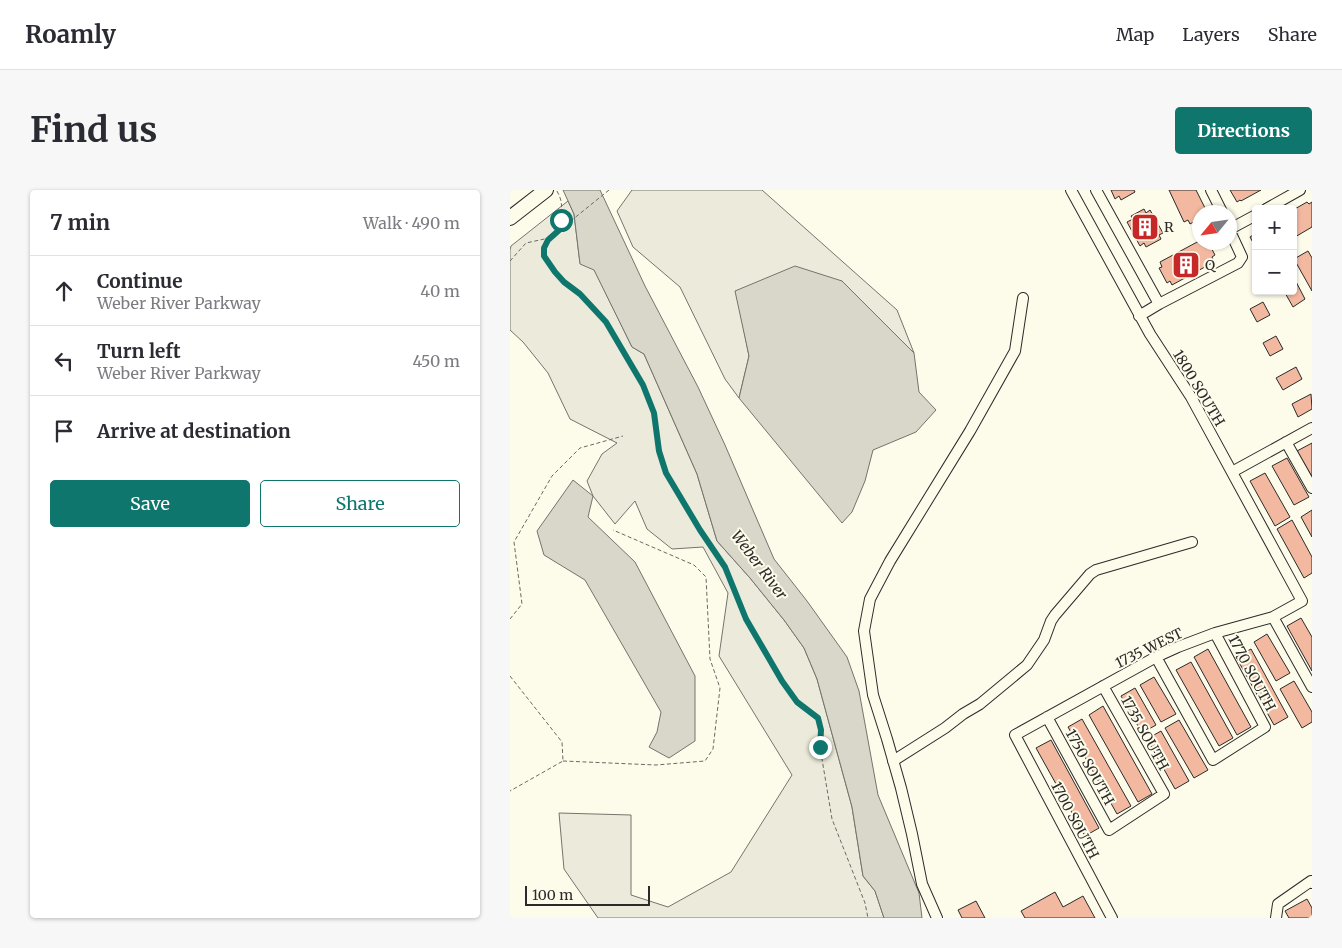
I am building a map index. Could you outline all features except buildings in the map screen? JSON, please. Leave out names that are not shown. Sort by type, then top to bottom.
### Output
[{"type":"highway","points":[[510,218],[546,190]]},
{"type":"street","name":"1800 SOUTH","points":[[1071,190],[1139,316],[1191,397],[1302,601]]},
{"type":"street","points":[[1096,190],[1159,304]]},
{"type":"street","points":[[1211,190],[1218,205]]},
{"type":"street","points":[[1273,205],[1300,190]]},
{"type":"street","points":[[1237,225],[1252,217]]},
{"type":"street","points":[[1139,316],[1238,263],[1242,256],[1237,245]]},
{"type":"street","points":[[937,918],[922,884],[912,834],[893,760],[873,695],[864,631],[870,599],[890,561],[970,431],[1015,351],[1023,298]]},
{"type":"street","points":[[1232,472],[1312,428]]},
{"type":"street","points":[[1286,442],[1312,488]]},
{"type":"street","points":[[893,760],[980,704],[1027,664],[1044,640],[1055,615],[1090,574],[1096,570],[1192,542]]},
{"type":"street","name":"1735 WEST","points":[[1014,735],[1156,657],[1214,633],[1273,617],[1302,601]]},
{"type":"street","points":[[1273,617],[1312,688]]},
{"type":"street","name":"1770 SOUTH","points":[[1156,657],[1214,760],[1265,727],[1214,633]]},
{"type":"street","name":"1735 SOUTH","points":[[1103,686],[1164,794],[1109,830]]},
{"type":"street","name":"1750 SOUTH","points":[[1047,717],[1109,830]]},
{"type":"street","name":"1700 SOUTH","points":[[1014,735],[1112,918]]},
{"type":"street","points":[[1278,916],[1278,904],[1312,882]]},
{"type":"path","points":[[557,190],[562,208],[560,218],[567,223]]},
{"type":"path","points":[[608,191],[550,238],[544,248],[544,256],[564,282],[580,294],[606,322],[643,385],[654,413],[659,451],[666,473],[700,530],[725,567],[746,619],[782,681],[797,702],[818,718],[821,730],[820,747],[832,819],[865,903],[868,918]]},
{"type":"path","points":[[510,260],[526,244],[550,238]]},
{"type":"path","points":[[510,619],[522,604],[514,542],[552,476],[580,448],[623,436]]},
{"type":"path","points":[[510,791],[563,761],[656,765],[705,761],[713,749],[720,688],[710,659],[706,577],[694,565],[613,530]]},
{"type":"path","points":[[510,676],[562,742],[563,761]]},
{"type":"shaded area","points":[[632,190],[762,190],[897,310],[914,353],[842,281],[736,291],[749,356],[739,398],[725,379],[680,287],[633,247],[617,211]]},
{"type":"shaded area","points":[[568,201],[574,214],[580,263],[594,269],[632,347],[644,354],[697,474],[717,541],[750,578],[804,648],[817,679],[852,807],[863,876],[875,891],[884,918],[598,918],[564,869],[559,813],[631,815],[631,895],[668,907],[731,872],[792,775],[719,656],[728,593],[703,547],[672,549],[647,529],[635,501],[615,524],[593,496],[587,481],[602,454],[617,443],[570,419],[548,373],[523,342],[510,330],[511,246]]},
{"type":"water","name":"Weber River","points":[[563,190],[600,190],[645,286],[698,387],[774,559],[847,657],[859,691],[878,795],[919,893],[922,918],[884,918],[875,891],[863,876],[852,807],[817,679],[804,648],[750,578],[717,541],[697,474],[644,354],[632,347],[594,270],[580,264],[574,214]]},
{"type":"water","points":[[795,266],[842,281],[914,353],[919,392],[936,410],[916,432],[873,450],[865,481],[852,512],[842,523],[739,398],[749,356],[735,291]]},
{"type":"water","points":[[573,480],[593,496],[588,517],[635,562],[695,676],[695,741],[669,758],[649,747],[657,732],[661,712],[585,580],[544,555],[537,531]]},
{"type":"place","name":"R","points":[[1145,227]]},
{"type":"place","name":"Q","points":[[1186,265]]},
{"type":"route","points":[[561,220],[566,224],[553,234],[545,244],[544,256],[546,261],[564,282],[580,294],[606,322],[643,385],[654,413],[659,451],[666,473],[700,530],[725,567],[746,619],[782,681],[797,702],[818,718],[821,730],[820,747]]}]
